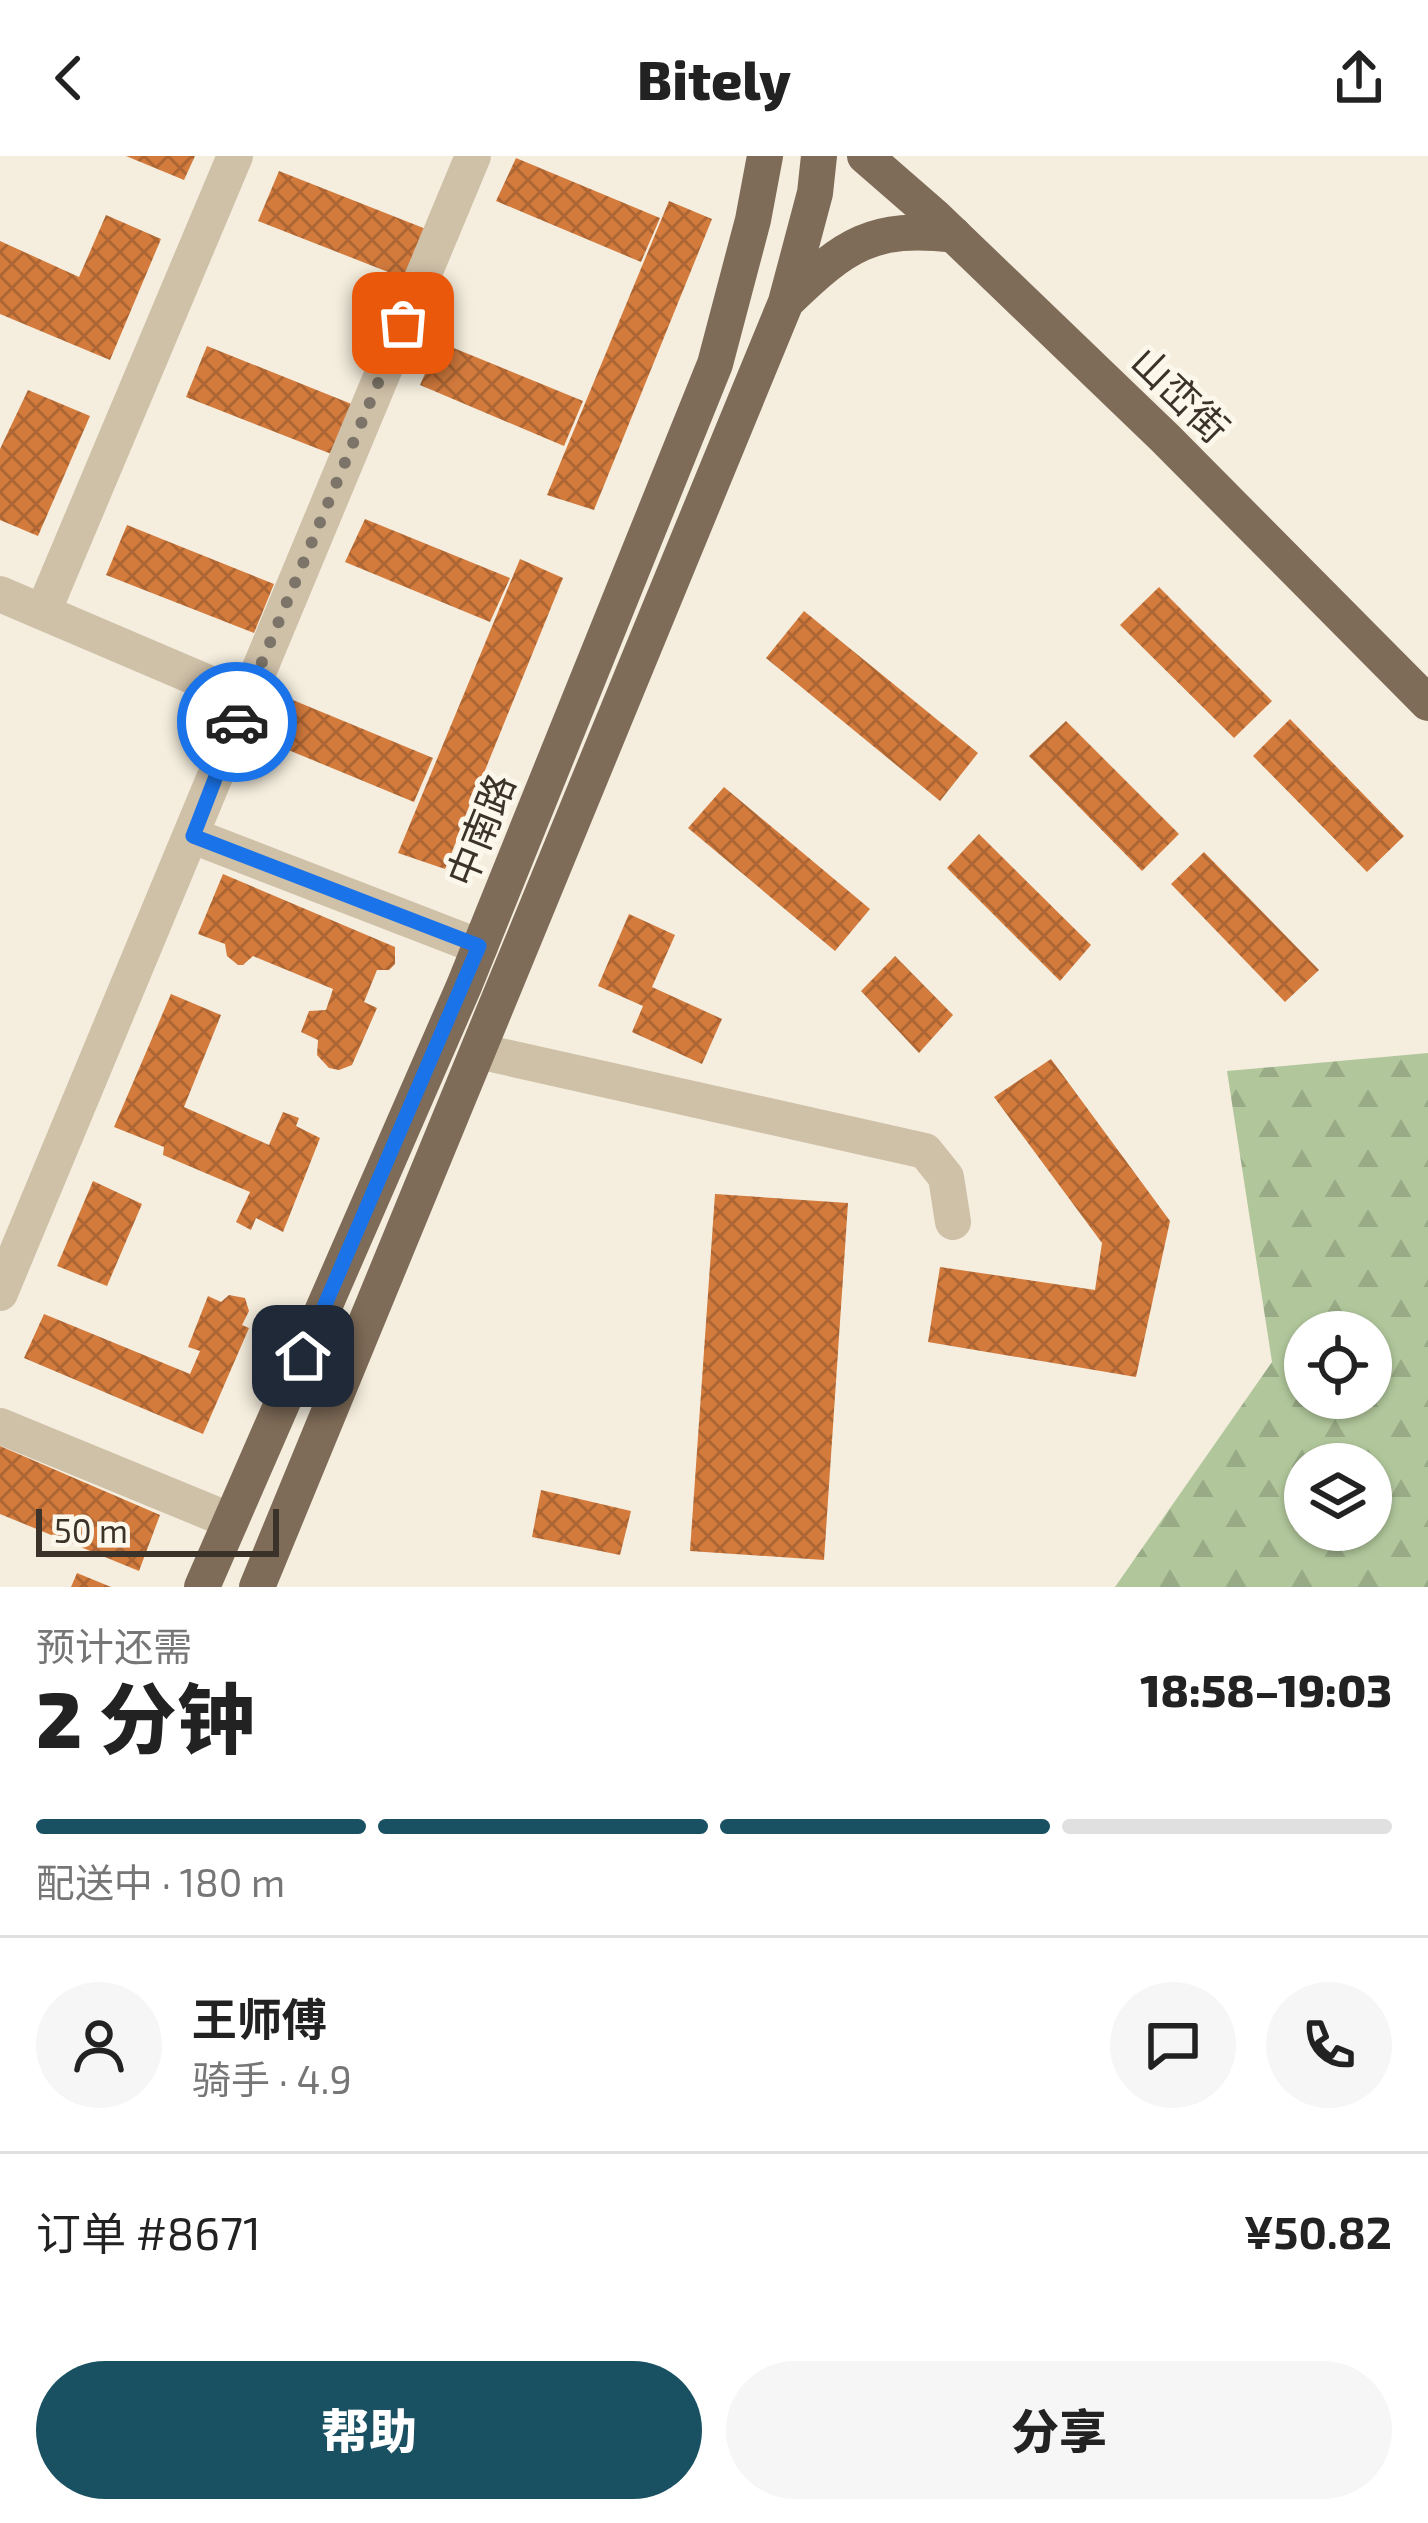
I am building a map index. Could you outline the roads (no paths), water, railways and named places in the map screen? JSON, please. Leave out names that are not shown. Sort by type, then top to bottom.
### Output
[{"type":"main road","name":"中南路","points":[[202,1587],[479,946],[715,364],[765,156]]},
{"type":"main road","points":[[257,1587],[786,302],[815,193],[819,156]]},
{"type":"main road","name":"山峦街","points":[[865,156],[1165,438],[1428,703]]},
{"type":"main road","points":[[786,302],[827,262],[850,247],[913,230],[954,235]]},
{"type":"street","points":[[43,612],[235,156]]},
{"type":"street","points":[[0,1293],[473,156]]},
{"type":"street","points":[[0,594],[246,699]]},
{"type":"street","points":[[193,836],[479,946]]},
{"type":"street","points":[[478,1051],[925,1151],[946,1177],[953,1222]]},
{"type":"street","points":[[0,1426],[231,1521]]}]
